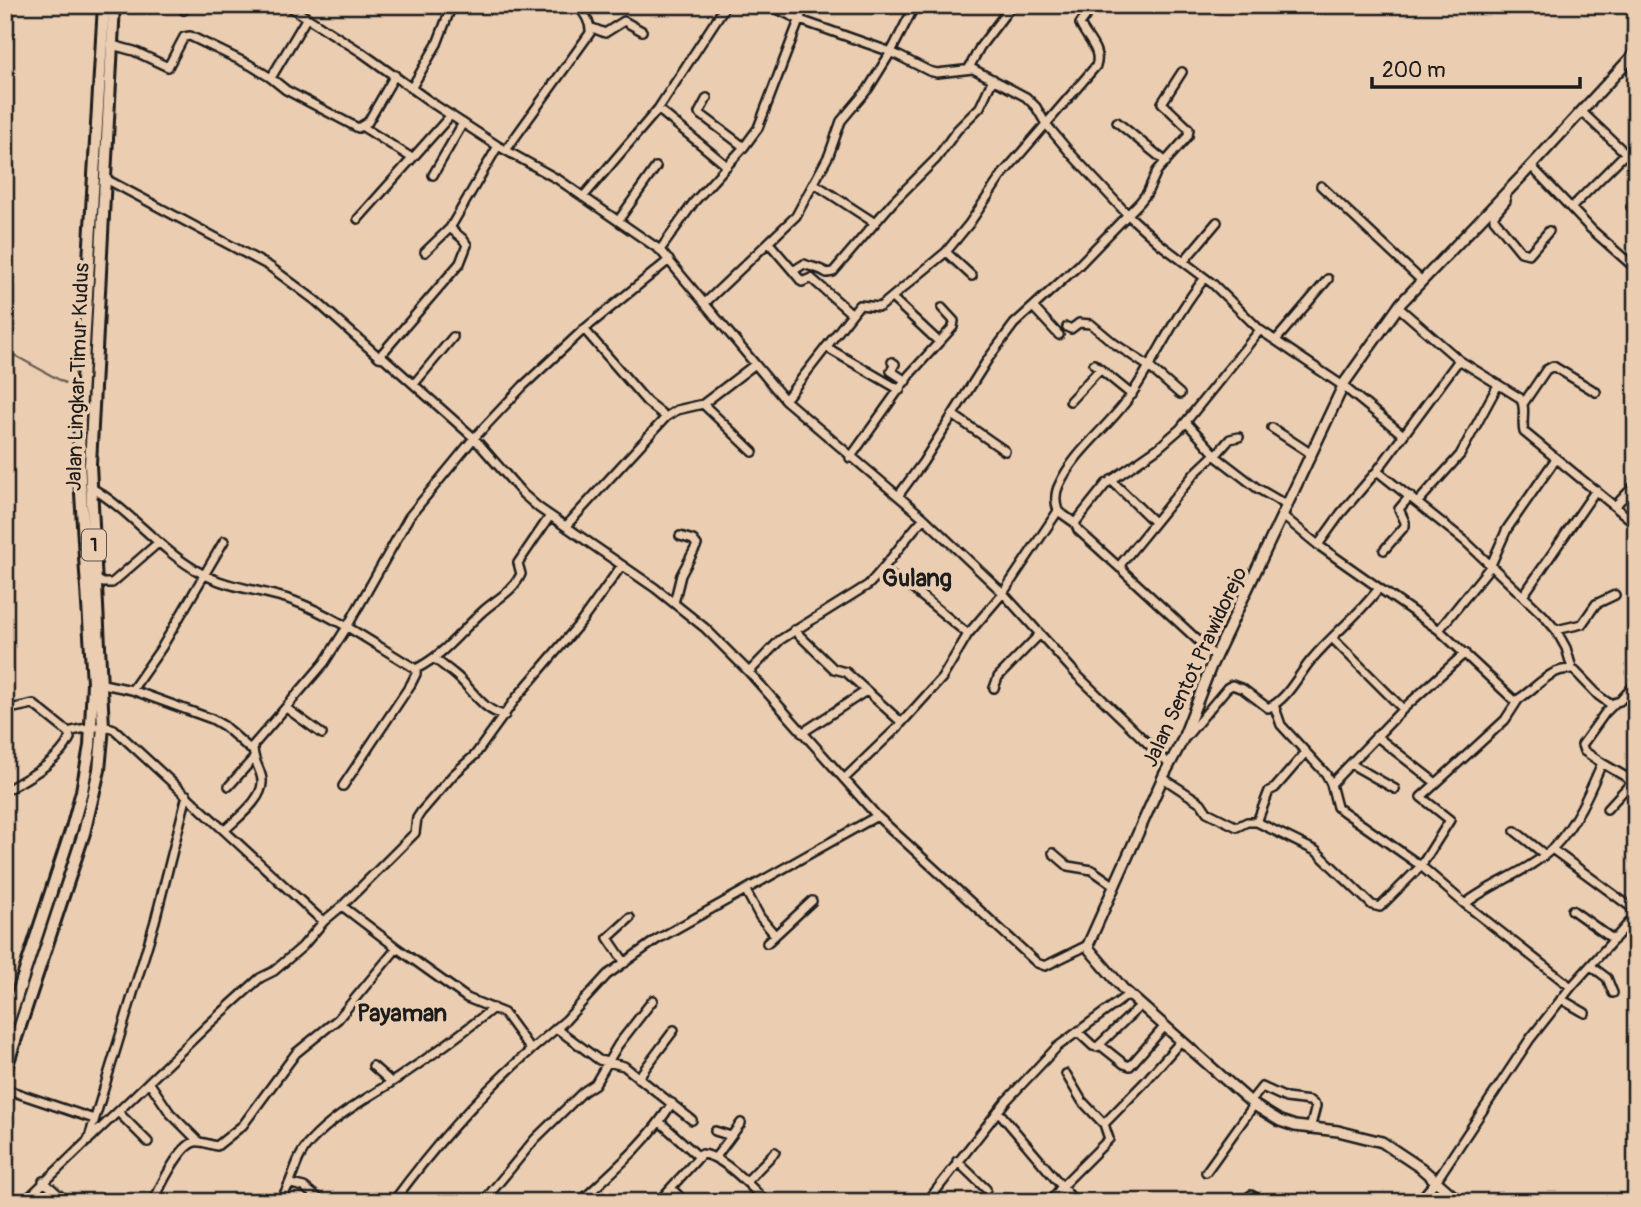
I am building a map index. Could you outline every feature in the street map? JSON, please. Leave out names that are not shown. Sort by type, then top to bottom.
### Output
[{"type":"highway","name":"Jalan Lingkar Timur Kudus","points":[[7,1027],[82,791],[85,729],[91,715],[93,683],[79,462],[82,366],[104,5]]},
{"type":"highway","name":"Jalan Lingkar Timur Kudus","points":[[5,1071],[94,795],[102,749],[103,684],[90,464],[114,5]]},
{"type":"highway","points":[[82,366],[94,366]]},
{"type":"highway","points":[[81,390],[93,390]]},
{"type":"highway","points":[[16,1000],[28,1003]]},
{"type":"highway","points":[[7,1027],[20,1026]]},
{"type":"main road","name":"Jalan Sentot Prawidorejo","points":[[1088,945],[1182,741],[1216,656],[1343,386],[1398,307],[1636,52]]},
{"type":"main road","points":[[1088,945],[1129,994],[1253,1102],[1280,1121],[1374,1139],[1395,1150],[1460,1202]]},
{"type":"street","points":[[287,5],[395,75],[452,116],[583,197],[660,250],[785,400],[850,458],[924,518],[1003,593],[1077,675],[1170,765]]},
{"type":"street","points":[[412,87],[437,44],[452,5]]},
{"type":"street","points":[[425,252],[450,228],[502,148],[573,59],[590,33],[584,13],[577,5]]},
{"type":"street","points":[[584,13],[593,5]]},
{"type":"street","points":[[583,197],[658,109],[726,5]]},
{"type":"street","points":[[769,5],[800,20],[891,52],[937,73],[969,68],[1026,97],[1037,107],[1046,124],[1128,215],[1160,244],[1205,278],[1260,330],[1343,386],[1402,434]]},
{"type":"street","points":[[660,250],[694,202],[758,128],[805,5]]},
{"type":"street","points":[[705,303],[796,216],[829,155],[841,121],[867,89],[891,52],[915,5]]},
{"type":"street","points":[[969,68],[980,47],[1012,5]]},
{"type":"street","points":[[785,400],[859,305],[876,308],[892,298],[946,252],[969,224],[1002,175],[1096,65],[1098,53],[1080,24],[1094,5]]},
{"type":"street","points":[[271,78],[306,19]]},
{"type":"street","points":[[590,27],[605,33],[624,21],[642,31]]},
{"type":"street","points":[[112,45],[134,51],[167,67],[184,37],[190,36],[250,65],[286,90],[346,122],[358,128],[363,127],[412,158]]},
{"type":"street","points":[[898,496],[923,463],[1014,324],[1128,215],[1147,193],[1152,179],[1188,136],[1189,129],[1162,103],[1182,72]]},
{"type":"street","points":[[363,127],[395,75]]},
{"type":"street","points":[[793,271],[803,264],[818,267],[830,274],[980,107],[993,79]]},
{"type":"street","points":[[707,98],[699,113],[744,147]]},
{"type":"street","points":[[658,109],[727,166]]},
{"type":"street","points":[[1581,111],[1636,163]]},
{"type":"street","points":[[358,219],[452,116]]},
{"type":"street","points":[[1117,122],[1166,162]]},
{"type":"street","points":[[433,175],[463,123]]},
{"type":"street","points":[[1572,207],[1626,153]]},
{"type":"street","points":[[1531,166],[1591,229],[1636,269]]},
{"type":"street","points":[[618,221],[656,167]]},
{"type":"street","points":[[106,179],[269,266],[316,301],[379,357],[384,358],[474,438],[523,494],[705,628],[877,816],[1037,962],[1045,967],[1088,945]]},
{"type":"street","points":[[815,184],[876,223]]},
{"type":"street","points":[[1321,186],[1422,281]]},
{"type":"street","points":[[1505,194],[1506,201],[1493,219],[1521,252],[1529,254],[1549,231]]},
{"type":"street","points":[[1184,261],[1217,222]]},
{"type":"street","points":[[379,357],[460,263],[467,245],[450,228]]},
{"type":"street","points":[[769,243],[802,282],[811,278],[852,314]]},
{"type":"street","points":[[946,252],[972,276]]},
{"type":"street","points":[[103,684],[132,690],[212,719],[224,726],[246,748],[253,747],[324,663],[409,517],[474,438],[523,386],[584,329],[669,260]]},
{"type":"street","points":[[1205,278],[1190,296],[1132,395],[1074,461],[1059,485],[1055,503],[1058,511],[1075,523],[1078,530],[1216,656]]},
{"type":"street","points":[[1276,340],[1328,279]]},
{"type":"street","points":[[892,298],[939,342]]},
{"type":"street","points":[[1033,307],[1059,335]]},
{"type":"street","points":[[1398,307],[1459,360],[1520,398],[1523,404],[1524,432],[1636,524]]},
{"type":"street","points":[[850,458],[906,381],[954,323],[942,308]]},
{"type":"street","points":[[1068,327],[1071,329],[1079,323],[1091,324],[1148,366],[1180,394]]},
{"type":"street","points":[[584,329],[647,402],[666,417]]},
{"type":"street","points":[[1075,523],[1111,481],[1158,448],[1186,422],[1260,330]]},
{"type":"street","points":[[414,384],[453,337]]},
{"type":"street","points":[[826,347],[900,390]]},
{"type":"street","points":[[1318,545],[1459,360]]},
{"type":"street","points":[[892,362],[895,364],[891,371],[906,381]]},
{"type":"street","points":[[566,526],[666,417],[703,404],[754,365]]},
{"type":"street","points":[[1523,404],[1546,370],[1553,366],[1596,392]]},
{"type":"street","points":[[1070,401],[1097,367],[1132,395]]},
{"type":"street","points":[[1418,502],[1460,455],[1498,385]]},
{"type":"street","points":[[703,404],[753,453]]},
{"type":"street","points":[[953,415],[1005,451]]},
{"type":"street","points":[[1186,422],[1216,455],[1257,488],[1288,506]]},
{"type":"street","points":[[1272,428],[1310,453]]},
{"type":"street","points":[[1120,568],[1122,562],[1195,472],[1230,439],[1239,437]]},
{"type":"street","points":[[1439,630],[1490,567],[1507,529],[1555,460]]},
{"type":"street","points":[[1377,471],[1465,541],[1523,596],[1556,630],[1570,657],[1572,668],[1605,702],[1615,703]]},
{"type":"street","points":[[1111,481],[1154,522]]},
{"type":"street","points":[[1615,506],[1636,484]]},
{"type":"street","points":[[92,488],[114,502],[158,543],[202,574],[239,587],[295,601],[347,627],[416,669]]},
{"type":"street","points":[[1523,596],[1596,490]]},
{"type":"street","points":[[1384,550],[1405,526],[1399,509],[1410,496]]},
{"type":"street","points":[[844,779],[901,722],[950,667],[968,634],[1003,593],[1058,511]]},
{"type":"street","points":[[416,669],[435,659],[484,610],[518,581],[522,574],[518,563],[550,516]]},
{"type":"street","points":[[1283,516],[1318,545],[1439,630],[1512,699],[1518,700]]},
{"type":"street","points":[[749,673],[772,647],[794,630],[855,594],[882,570],[905,538],[924,518]]},
{"type":"street","points":[[674,603],[681,575],[697,545],[693,540],[680,536]]},
{"type":"street","points":[[132,690],[162,647],[202,574],[224,541]]},
{"type":"street","points":[[96,579],[103,583],[112,583],[158,543]]},
{"type":"street","points":[[24,1202],[43,1181],[260,978],[274,971],[302,947],[324,921],[415,833],[417,818],[421,812],[453,775],[475,755],[517,697],[590,611],[622,565]]},
{"type":"street","points":[[882,570],[913,589],[968,634]]},
{"type":"street","points":[[1182,741],[1232,685],[1268,708],[1274,705],[1312,659],[1366,606],[1379,588]]},
{"type":"street","points":[[1556,630],[1582,624],[1596,604],[1615,595]]},
{"type":"street","points":[[794,630],[834,668],[846,672],[901,722]]},
{"type":"street","points":[[994,688],[998,677],[1040,634]]},
{"type":"street","points":[[1333,639],[1403,709]]},
{"type":"street","points":[[1331,784],[1403,709],[1465,653]]},
{"type":"street","points":[[435,659],[487,707],[505,715]]},
{"type":"street","points":[[1163,778],[1201,803],[1207,812],[1237,827],[1247,822],[1257,822],[1316,851],[1376,907],[1383,906],[1420,866],[1450,820],[1421,797],[1505,720],[1518,700],[1541,681],[1562,669],[1572,668]]},
{"type":"street","points":[[343,786],[411,684],[416,669]]},
{"type":"street","points":[[1607,809],[1633,784],[1584,751],[1582,745],[1605,713],[1636,683]]},
{"type":"street","points":[[803,733],[866,691]]},
{"type":"street","points":[[5,710],[33,705],[68,732],[70,738],[62,751],[46,765],[5,791]]},
{"type":"street","points":[[1274,705],[1281,725],[1331,784],[1337,807],[1343,814],[1420,866],[1571,987]]},
{"type":"street","points":[[286,708],[321,734]]},
{"type":"street","points":[[68,732],[108,726],[118,732],[324,921]]},
{"type":"street","points":[[1376,736],[1436,783]]},
{"type":"street","points":[[225,831],[261,791],[262,778],[253,760],[253,747]]},
{"type":"street","points":[[1257,822],[1269,791],[1275,788],[1306,752]]},
{"type":"street","points":[[229,786],[253,760]]},
{"type":"street","points":[[1465,904],[1552,849],[1578,811],[1602,763]]},
{"type":"street","points":[[1351,764],[1395,789]]},
{"type":"street","points":[[88,1141],[155,921],[187,795]]},
{"type":"street","points":[[393,1202],[418,1167],[458,1121],[556,1028],[607,975],[656,940],[877,816]]},
{"type":"street","points":[[1515,831],[1544,854]]},
{"type":"street","points":[[1418,1202],[1436,1181],[1530,1039],[1571,987],[1636,913],[1552,849]]},
{"type":"street","points":[[1053,853],[1068,866],[1092,870],[1115,886]]},
{"type":"street","points":[[746,891],[760,917],[775,935]]},
{"type":"street","points":[[766,943],[812,901]]},
{"type":"street","points":[[342,905],[467,998],[504,1013],[531,1050]]},
{"type":"street","points":[[1572,910],[1614,940]]},
{"type":"street","points":[[625,962],[608,938],[630,918]]},
{"type":"street","points":[[149,1082],[170,1113],[198,1141],[217,1146],[243,1125],[296,1053],[338,1019],[397,948]]},
{"type":"street","points":[[1591,966],[1607,978],[1613,993]]},
{"type":"street","points":[[927,1202],[998,1111],[1057,1047],[1129,994]]},
{"type":"street","points":[[1561,999],[1585,1013]]},
{"type":"street","points":[[483,1202],[535,1139],[583,1092],[595,1084],[608,1061],[653,1000]]},
{"type":"street","points":[[1078,1032],[1093,1046],[1100,1045],[1141,1005]]},
{"type":"street","points":[[279,1202],[291,1184],[291,1175],[298,1158],[309,1143],[349,1107],[466,1031],[493,1008]]},
{"type":"street","points":[[1100,1045],[1130,1066],[1165,1026]]},
{"type":"street","points":[[556,1028],[599,1060],[624,1066],[692,1120]]},
{"type":"street","points":[[638,1077],[674,1030]]},
{"type":"street","points":[[1104,1124],[1181,1041]]},
{"type":"street","points":[[373,1066],[391,1082]]},
{"type":"street","points":[[1049,1202],[1109,1136],[1104,1124],[1082,1101],[1066,1074]]},
{"type":"street","points":[[1206,1172],[1262,1087],[1286,1098],[1310,1101],[1316,1106],[1310,1127]]},
{"type":"street","points":[[5,1088],[94,1119]]},
{"type":"street","points":[[580,1202],[640,1145],[660,1122],[671,1103]]},
{"type":"street","points":[[998,1111],[1075,1202]]},
{"type":"street","points":[[118,1112],[148,1142]]},
{"type":"street","points":[[660,1122],[699,1157]]},
{"type":"street","points":[[715,1158],[741,1123]]},
{"type":"street","points":[[715,1131],[731,1136]]},
{"type":"street","points":[[154,1202],[161,1182],[188,1146],[198,1141]]},
{"type":"street","points":[[746,1182],[775,1152]]},
{"type":"street","points":[[658,1202],[699,1157],[706,1154],[746,1182],[766,1202]]},
{"type":"street","points":[[957,1161],[986,1189]]},
{"type":"street","points":[[43,1181],[67,1202]]},
{"type":"street","points":[[291,1184],[304,1187],[323,1202]]},
{"type":"street","points":[[671,1188],[685,1202]]},
{"type":"street","points":[[1242,1202],[1251,1195],[1263,1202]]},
{"type":"waterway","points":[[5,350],[65,383]]},
{"type":"district","name":"Gulang","points":[[917,578]]},
{"type":"district","name":"Payaman","points":[[402,1013]]}]
